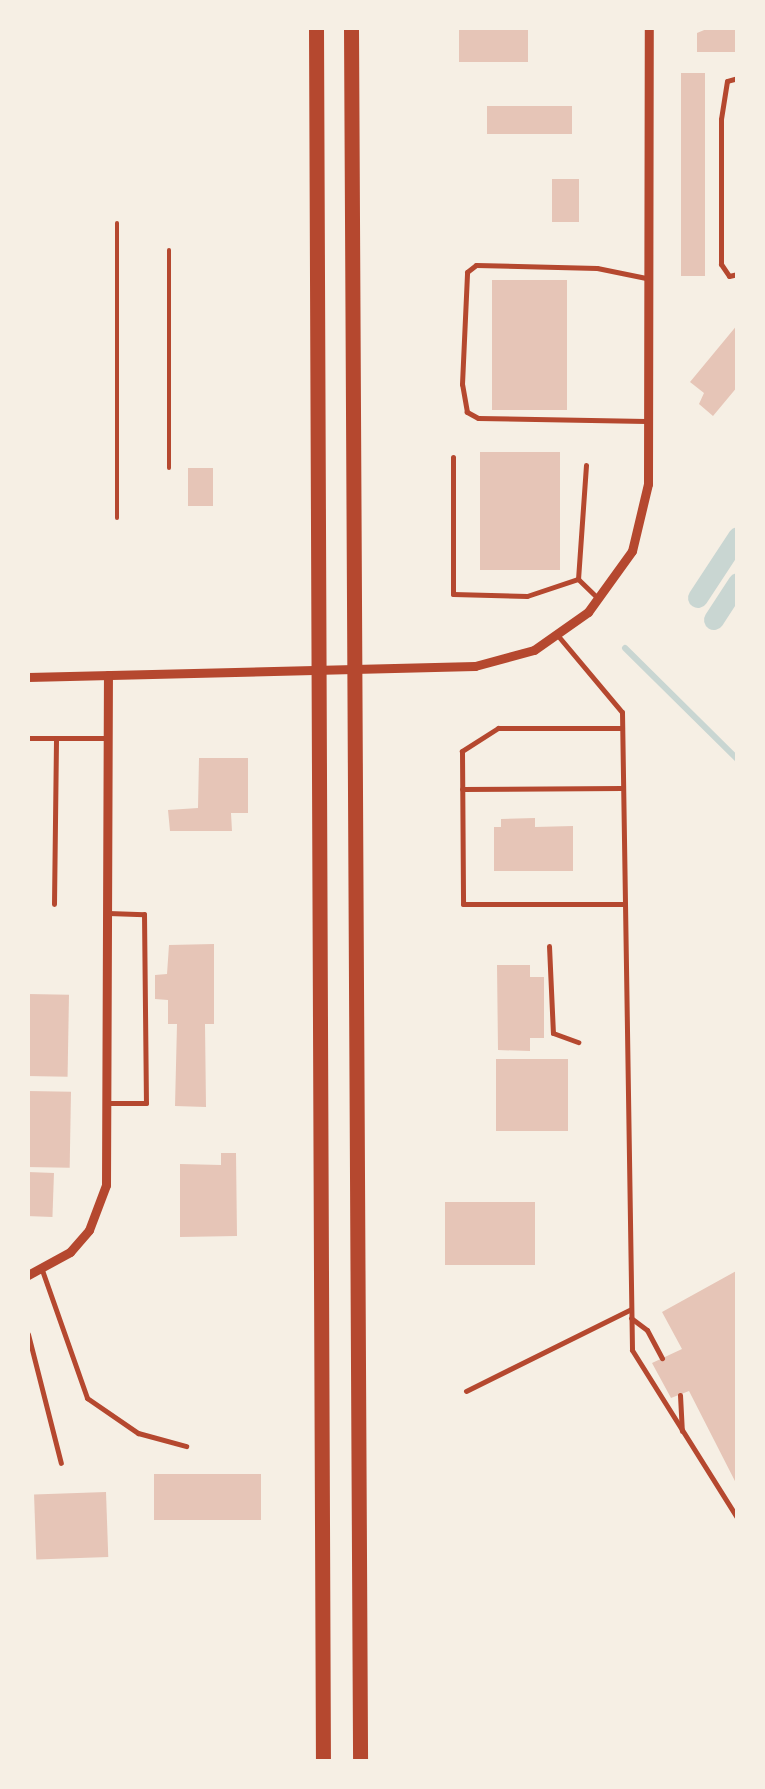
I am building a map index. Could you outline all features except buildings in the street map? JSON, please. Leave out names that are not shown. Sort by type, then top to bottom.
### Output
[{"type":"main road","points":[[316,28],[323,1762]]},
{"type":"main road","points":[[351,28],[360,1762]]},
{"type":"street","points":[[28,677],[476,666],[559,637],[600,600],[640,527],[649,421],[649,28]]},
{"type":"street","points":[[28,1276],[42,1270],[89,1230],[106,1186],[110,1103],[108,675]]},
{"type":"lane","points":[[738,78],[727,80],[721,120],[720,264],[729,276],[738,274]]},
{"type":"lane","points":[[649,421],[478,418],[468,412],[462,384],[467,272],[476,265],[597,268],[650,278]]},
{"type":"lane","points":[[453,457],[453,594],[527,596],[578,579]]},
{"type":"lane","points":[[578,579],[586,464]]},
{"type":"lane","points":[[578,579],[600,600]]},
{"type":"lane","points":[[559,637],[622,712],[632,1350],[681,1434],[738,1519]]},
{"type":"lane","points":[[622,728],[498,728],[478,736],[462,752],[463,904],[624,904]]},
{"type":"lane","points":[[28,738],[108,738]]},
{"type":"lane","points":[[54,904],[56,738]]},
{"type":"lane","points":[[462,789],[622,788]]},
{"type":"lane","points":[[108,913],[144,914],[145,952],[146,1104],[110,1103]]},
{"type":"lane","points":[[548,946],[553,1033],[578,1042]]},
{"type":"lane","points":[[42,1270],[87,1398],[138,1433],[186,1446]]},
{"type":"lane","points":[[466,1391],[631,1309]]},
{"type":"lane","points":[[631,1318],[647,1330],[662,1358]]},
{"type":"lane","points":[[28,1334],[61,1463]]},
{"type":"lane","points":[[680,1395],[681,1434]]},
{"type":"path","points":[[117,223],[117,518]]},
{"type":"path","points":[[170,250],[170,468]]},
{"type":"waterway","points":[[698,598],[738,537]]},
{"type":"waterway","points":[[714,620],[738,583]]},
{"type":"waterway","points":[[625,648],[738,760]]}]
